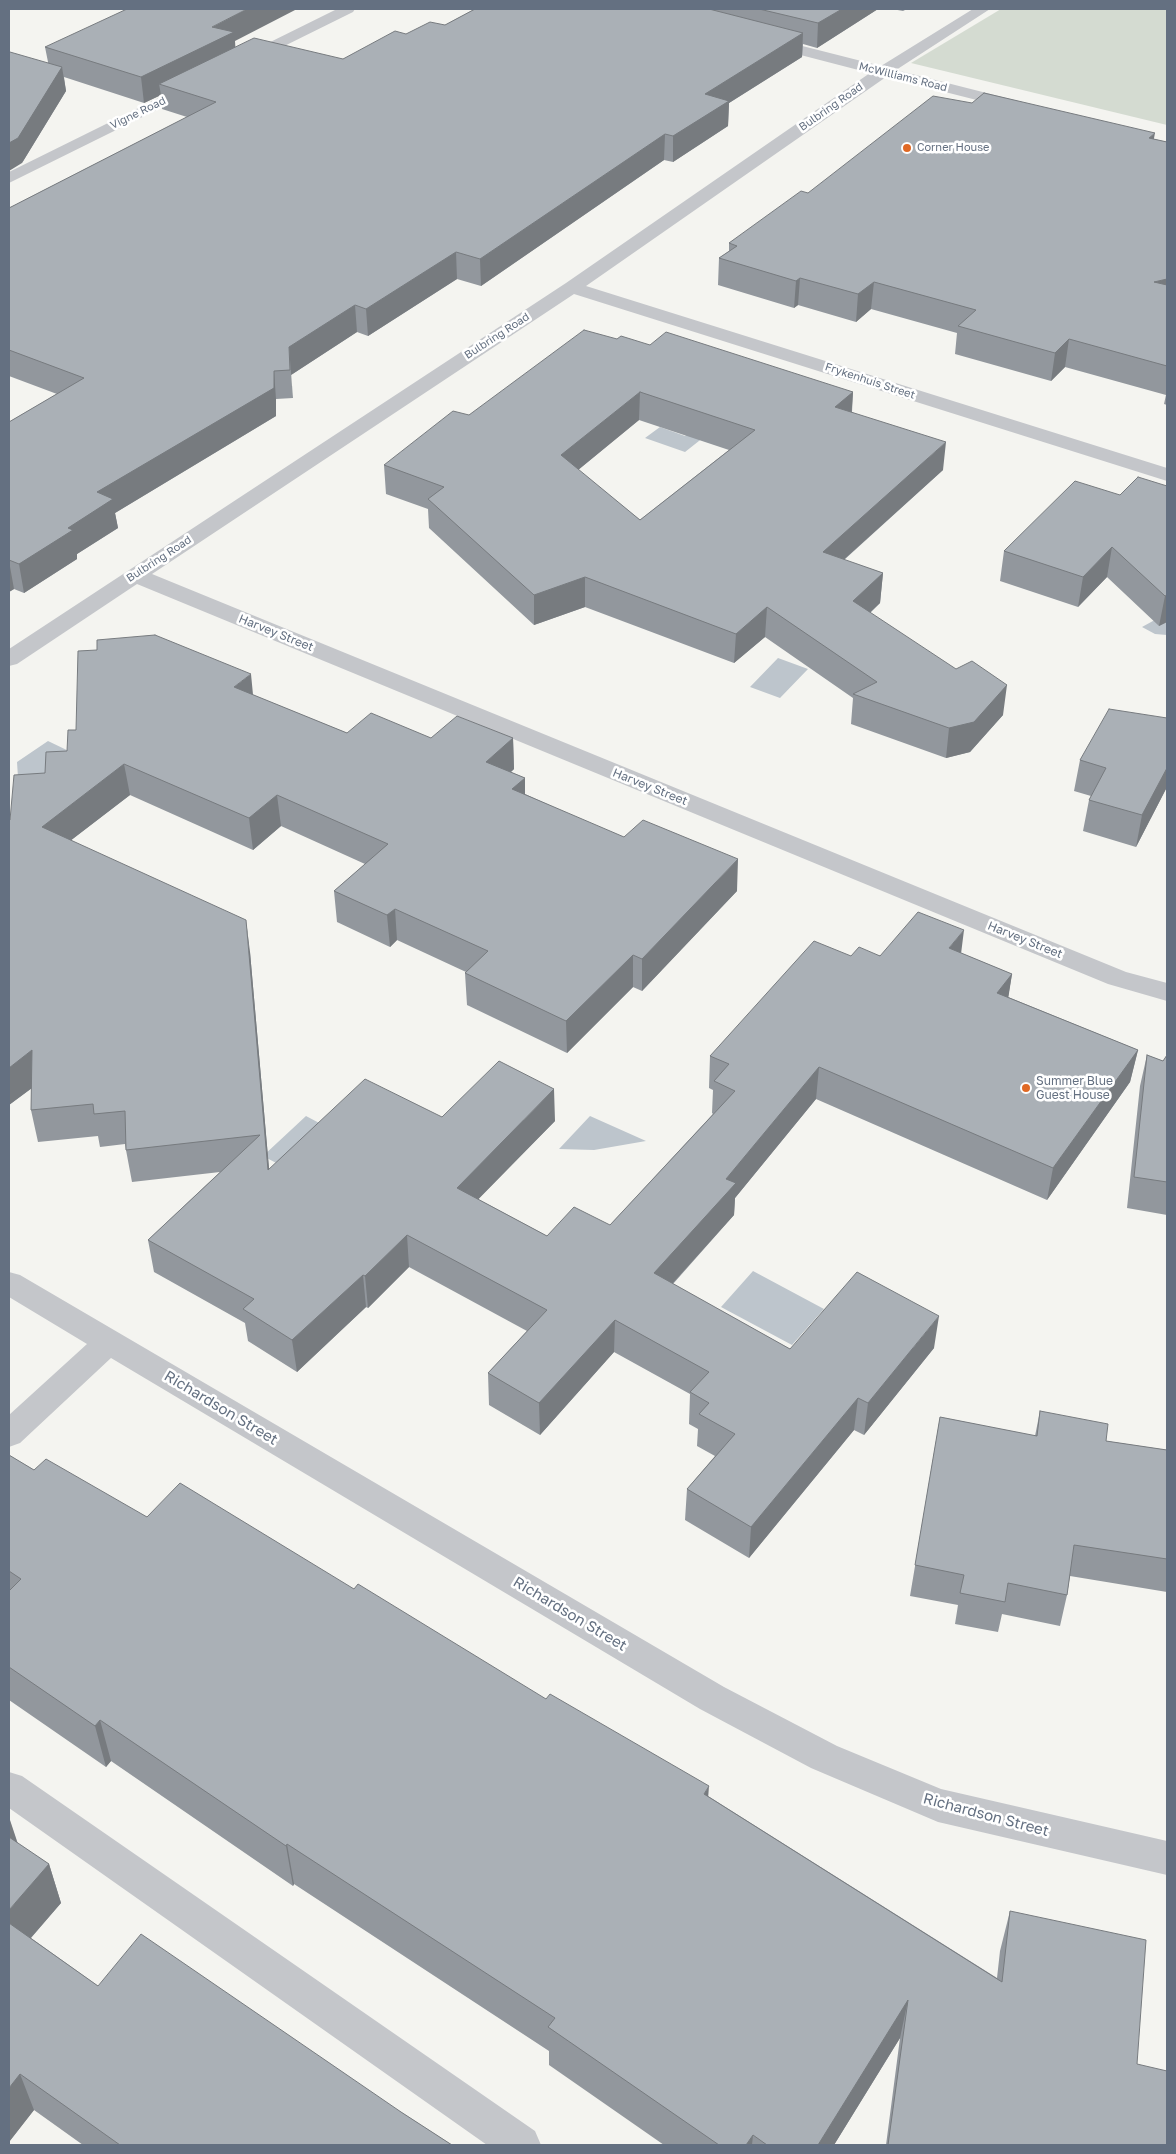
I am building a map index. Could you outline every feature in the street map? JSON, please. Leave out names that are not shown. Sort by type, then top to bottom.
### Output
[{"type":"street","points":[[232,66],[348,9]]},
{"type":"street","name":"Bulbring Road","points":[[9,659],[572,287],[882,72],[983,9]]},
{"type":"street","name":"McWilliams Road","points":[[752,38],[1034,110]]},
{"type":"street","name":"Vigne Road","points":[[9,178],[205,80]]},
{"type":"street","name":"Frykenhuis Street","points":[[572,287],[1167,475]]},
{"type":"street","name":"Harvey Street","points":[[135,576],[1117,978],[1167,992]]},
{"type":"street","name":"Richardson Street","points":[[9,1283],[712,1698],[824,1757],[938,1805],[1167,1858]]},
{"type":"street","points":[[9,1434],[110,1342]]},
{"type":"street","points":[[9,1788],[521,2145]]},
{"type":"shaded area","points":[[1001,9],[1167,9],[1167,125],[911,63]]},
{"type":"shaded area","points":[[660,427],[685,436],[690,432],[704,437],[685,452],[645,438]]},
{"type":"shaded area","points":[[1167,608],[1167,635],[1155,634],[1142,627],[1162,616]]},
{"type":"shaded area","points":[[778,658],[808,669],[780,698],[750,687]]},
{"type":"shaded area","points":[[48,741],[75,754],[19,793],[17,762]]},
{"type":"shaded area","points":[[306,1116],[342,1135],[299,1175],[263,1156]]},
{"type":"shaded area","points":[[590,1116],[646,1141],[594,1150],[559,1149]]},
{"type":"shaded area","points":[[753,1271],[824,1309],[792,1345],[721,1307]]},
{"type":"building","points":[[127,9],[247,9],[212,27],[234,32],[141,77],[45,47]]},
{"type":"building","points":[[475,9],[709,9],[803,33],[705,94],[729,101],[673,136],[665,134],[480,259],[456,252],[366,309],[355,305],[289,347],[290,370],[274,371],[274,388],[97,492],[113,499],[68,528],[73,530],[19,564],[9,560],[9,422],[84,378],[9,350],[9,208],[216,102],[159,84],[254,38],[343,59],[395,31],[406,34],[430,22],[445,25]]},
{"type":"building","points":[[759,9],[842,9],[818,23]]},
{"type":"building","points":[[9,52],[62,67],[18,138],[9,143]]},
{"type":"building","points":[[984,93],[1155,133],[1149,138],[1167,142],[1167,279],[1154,282],[1167,285],[1167,366],[1069,339],[1055,353],[958,326],[976,310],[874,282],[858,294],[800,278],[796,281],[719,258],[737,246],[729,243],[801,191],[808,193],[933,96],[972,103]]},
{"type":"building","points":[[584,330],[617,339],[621,336],[650,345],[666,332],[853,392],[835,407],[946,442],[823,552],[883,573],[853,601],[956,669],[972,661],[1007,685],[974,722],[949,728],[853,694],[877,682],[767,607],[736,634],[585,577],[534,595],[428,499],[444,487],[384,465],[453,411],[469,415]],"holes":[[[640,392],[755,430],[640,520],[561,455]]]},
{"type":"building","points":[[1138,477],[1167,486],[1167,595],[1165,596],[1112,547],[1083,577],[1004,551],[1075,481],[1120,495]]},
{"type":"building","points":[[155,635],[251,674],[234,687],[347,733],[371,713],[431,738],[457,716],[513,738],[486,762],[525,778],[512,789],[624,837],[643,820],[738,859],[642,959],[633,955],[566,1021],[465,973],[488,951],[395,909],[387,915],[334,891],[388,844],[277,795],[249,818],[124,764],[42,827],[246,920],[268,1170],[365,1079],[442,1117],[499,1061],[554,1089],[457,1188],[547,1236],[574,1207],[610,1225],[735,1091],[714,1081],[729,1064],[710,1056],[814,941],[851,956],[859,947],[880,956],[918,912],[964,930],[949,948],[1012,974],[997,993],[1138,1050],[1053,1168],[819,1067],[726,1179],[736,1183],[654,1273],[790,1349],[857,1272],[939,1316],[868,1403],[858,1398],[751,1527],[687,1489],[735,1434],[699,1414],[709,1403],[690,1392],[709,1372],[615,1320],[539,1403],[488,1373],[547,1310],[407,1235],[365,1276],[363,1275],[292,1340],[243,1309],[254,1299],[148,1240],[260,1135],[126,1150],[125,1111],[94,1114],[93,1104],[31,1110],[32,1050],[9,1068],[9,819],[14,775],[45,773],[46,752],[67,751],[68,730],[76,730],[78,651],[97,650],[97,640]]},
{"type":"building","points":[[1109,709],[1167,718],[1167,768],[1142,815],[1089,800],[1106,768],[1080,760]]},
{"type":"building","points":[[1147,1055],[1163,1061],[1167,1055],[1167,1182],[1134,1177]]},
{"type":"building","points":[[1040,1411],[1108,1424],[1106,1441],[1167,1450],[1167,1559],[1074,1545],[1067,1595],[1008,1583],[1005,1602],[960,1593],[964,1575],[915,1565],[940,1417],[1037,1436]]},
{"type":"building","points":[[9,1455],[34,1470],[46,1459],[147,1517],[180,1483],[354,1589],[358,1584],[546,1699],[550,1694],[709,1786],[704,1794],[1002,1982],[1010,1911],[1146,1940],[1137,2064],[1167,2071],[1167,2145],[888,2145],[908,2000],[818,2145],[767,2145],[753,2135],[746,2145],[719,2145],[548,2027],[555,2018],[287,1844],[286,1846],[100,1720],[95,1726],[9,1667],[9,1591],[21,1579],[9,1571]]},
{"type":"building","points":[[9,1837],[49,1864],[9,1910]]},
{"type":"building","points":[[9,1923],[98,1986],[141,1934],[452,2145],[120,2145],[20,2074],[9,2088]]},
{"type":"place","name":"Corner House","points":[[907,148]]},
{"type":"place","name":"Summer Blue Guest House","points":[[1026,1088]]}]
